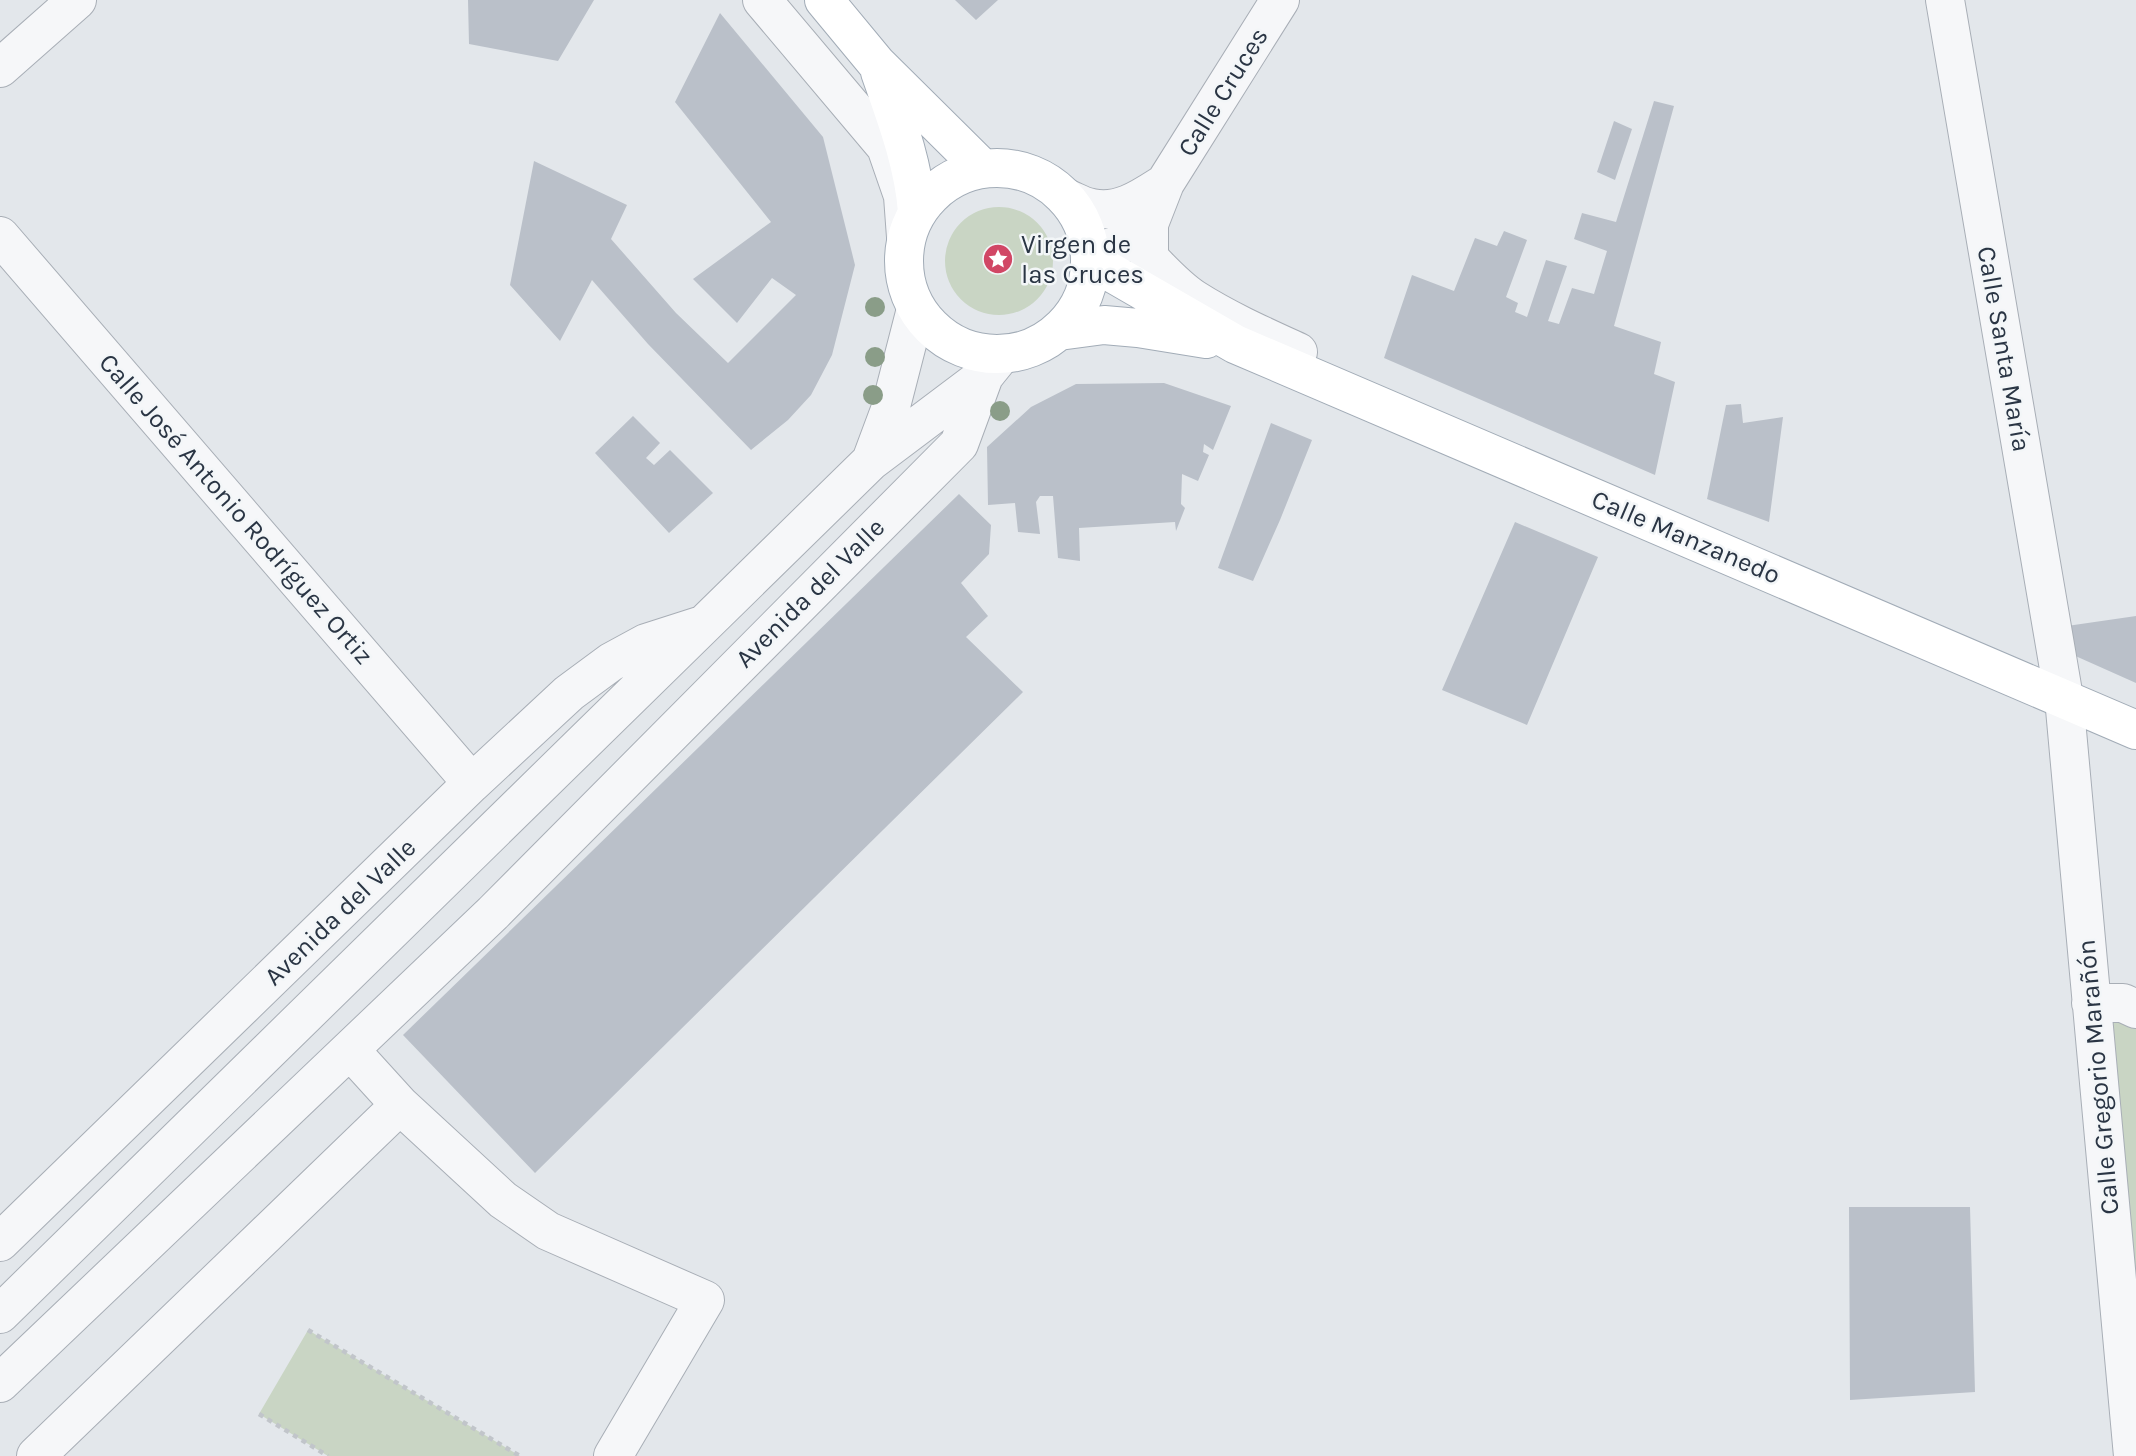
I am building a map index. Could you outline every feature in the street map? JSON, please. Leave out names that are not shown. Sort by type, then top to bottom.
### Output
[{"type":"main road","points":[[824,0],[877,64],[982,168]]},
{"type":"main road","points":[[877,64],[907,148],[915,186],[904,274],[916,309],[932,328],[953,344],[976,352],[992,366],[1042,344],[1059,331],[1075,312],[1086,290],[1091,258],[1083,224],[1066,198],[1042,179],[1013,169],[982,168],[957,176],[935,191],[912,224]]},
{"type":"main road","name":"Calle Manzanedo","points":[[1091,258],[1234,344],[2136,730]]},
{"type":"main road","name":"Calle Manzanedo","points":[[1059,331],[1104,325],[1234,344]]},
{"type":"street","points":[[0,68],[78,0]]},
{"type":"street","points":[[762,0],[886,147],[912,224]]},
{"type":"street","name":"Calle Cruces","points":[[1165,183],[1280,0]]},
{"type":"street","name":"Calle Santa María","points":[[1945,0],[2064,698]]},
{"type":"street","points":[[1066,198],[1092,208],[1113,208],[1134,203],[1165,183]]},
{"type":"street","points":[[1091,258],[1133,242],[1149,224],[1165,183]]},
{"type":"street","points":[[1149,224],[1149,258],[1171,281],[1217,312],[1307,356],[1349,393]]},
{"type":"street","name":"Calle José Antonio Rodríguez Ortiz","points":[[0,236],[472,783]]},
{"type":"street","points":[[870,461],[890,410],[916,309]]},
{"type":"street","points":[[0,1314],[707,624],[870,461],[992,366]]},
{"type":"street","name":"Avenida del Valle","points":[[0,1383],[493,913],[959,444],[992,366]]},
{"type":"street","name":"Avenida del Valle","points":[[0,1242],[472,783],[569,693],[611,662],[646,643],[707,624]]},
{"type":"street","name":"Calle Gregorio Marañón","points":[[2064,698],[2133,1456]]},
{"type":"street","name":"Avenida del Valle","points":[[456,869],[493,913]]},
{"type":"street","points":[[2091,1003],[2123,1003],[2136,1009]]},
{"type":"street","points":[[350,1049],[400,1105],[503,1200],[548,1231],[705,1300],[613,1456]]},
{"type":"street","points":[[36,1456],[400,1105]]},
{"type":"path","points":[[308,1331],[520,1456]]},
{"type":"path","points":[[259,1414],[328,1456]]},
{"type":"green space","points":[[999,207],[1020,211],[1037,223],[1049,240],[1053,261],[1049,282],[1037,299],[1020,311],[999,315],[978,311],[961,299],[949,282],[945,261],[949,240],[961,223],[978,211]]},
{"type":"green space","points":[[2091,1003],[2136,1009],[2136,1456]]},
{"type":"green space","points":[[308,1330],[520,1456],[328,1456],[259,1414]]},
{"type":"building","points":[[468,0],[594,0],[558,61],[469,44]]},
{"type":"building","points":[[955,0],[998,0],[976,20]]},
{"type":"building","points":[[720,13],[823,137],[855,265],[832,355],[811,395],[788,420],[751,450],[648,344],[592,280],[560,341],[510,285],[534,161],[627,205],[611,239],[676,313],[728,363],[796,295],[772,278],[737,323],[693,279],[771,222],[675,102]]},
{"type":"building","points":[[1654,101],[1674,106],[1614,326],[1661,342],[1654,374],[1675,382],[1655,475],[1384,358],[1412,275],[1454,291],[1475,238],[1497,246],[1504,231],[1527,240],[1506,297],[1518,303],[1515,312],[1527,317],[1546,260],[1567,266],[1548,321],[1559,324],[1572,288],[1594,294],[1607,251],[1574,239],[1582,213],[1616,222]]},
{"type":"building","points":[[1614,121],[1632,129],[1615,180],[1597,172]]},
{"type":"building","points":[[1164,383],[1231,406],[1213,450],[1204,444],[1203,452],[1209,455],[1198,481],[1182,474],[1181,504],[1185,508],[1176,531],[1175,522],[1079,528],[1080,561],[1058,558],[1053,496],[1040,496],[1036,502],[1040,534],[1018,532],[1015,503],[988,505],[987,447],[1031,407],[1076,384]]},
{"type":"building","points":[[1741,404],[1743,423],[1783,417],[1769,522],[1707,499],[1726,405]]},
{"type":"building","points":[[633,416],[660,443],[646,458],[654,465],[670,450],[713,493],[669,533],[595,453]]},
{"type":"building","points":[[1271,423],[1312,440],[1253,581],[1218,568]]},
{"type":"building","points":[[959,494],[991,525],[989,554],[961,583],[988,616],[966,637],[1023,692],[535,1173],[403,1035]]},
{"type":"building","points":[[1515,522],[1598,557],[1527,725],[1442,690]]},
{"type":"building","points":[[2136,616],[2136,683],[2071,654],[2067,626]]},
{"type":"building","points":[[1849,1207],[1970,1207],[1975,1392],[1850,1400]]},
{"type":"place","name":"Virgen de las Cruces","points":[[998,259]]}]
